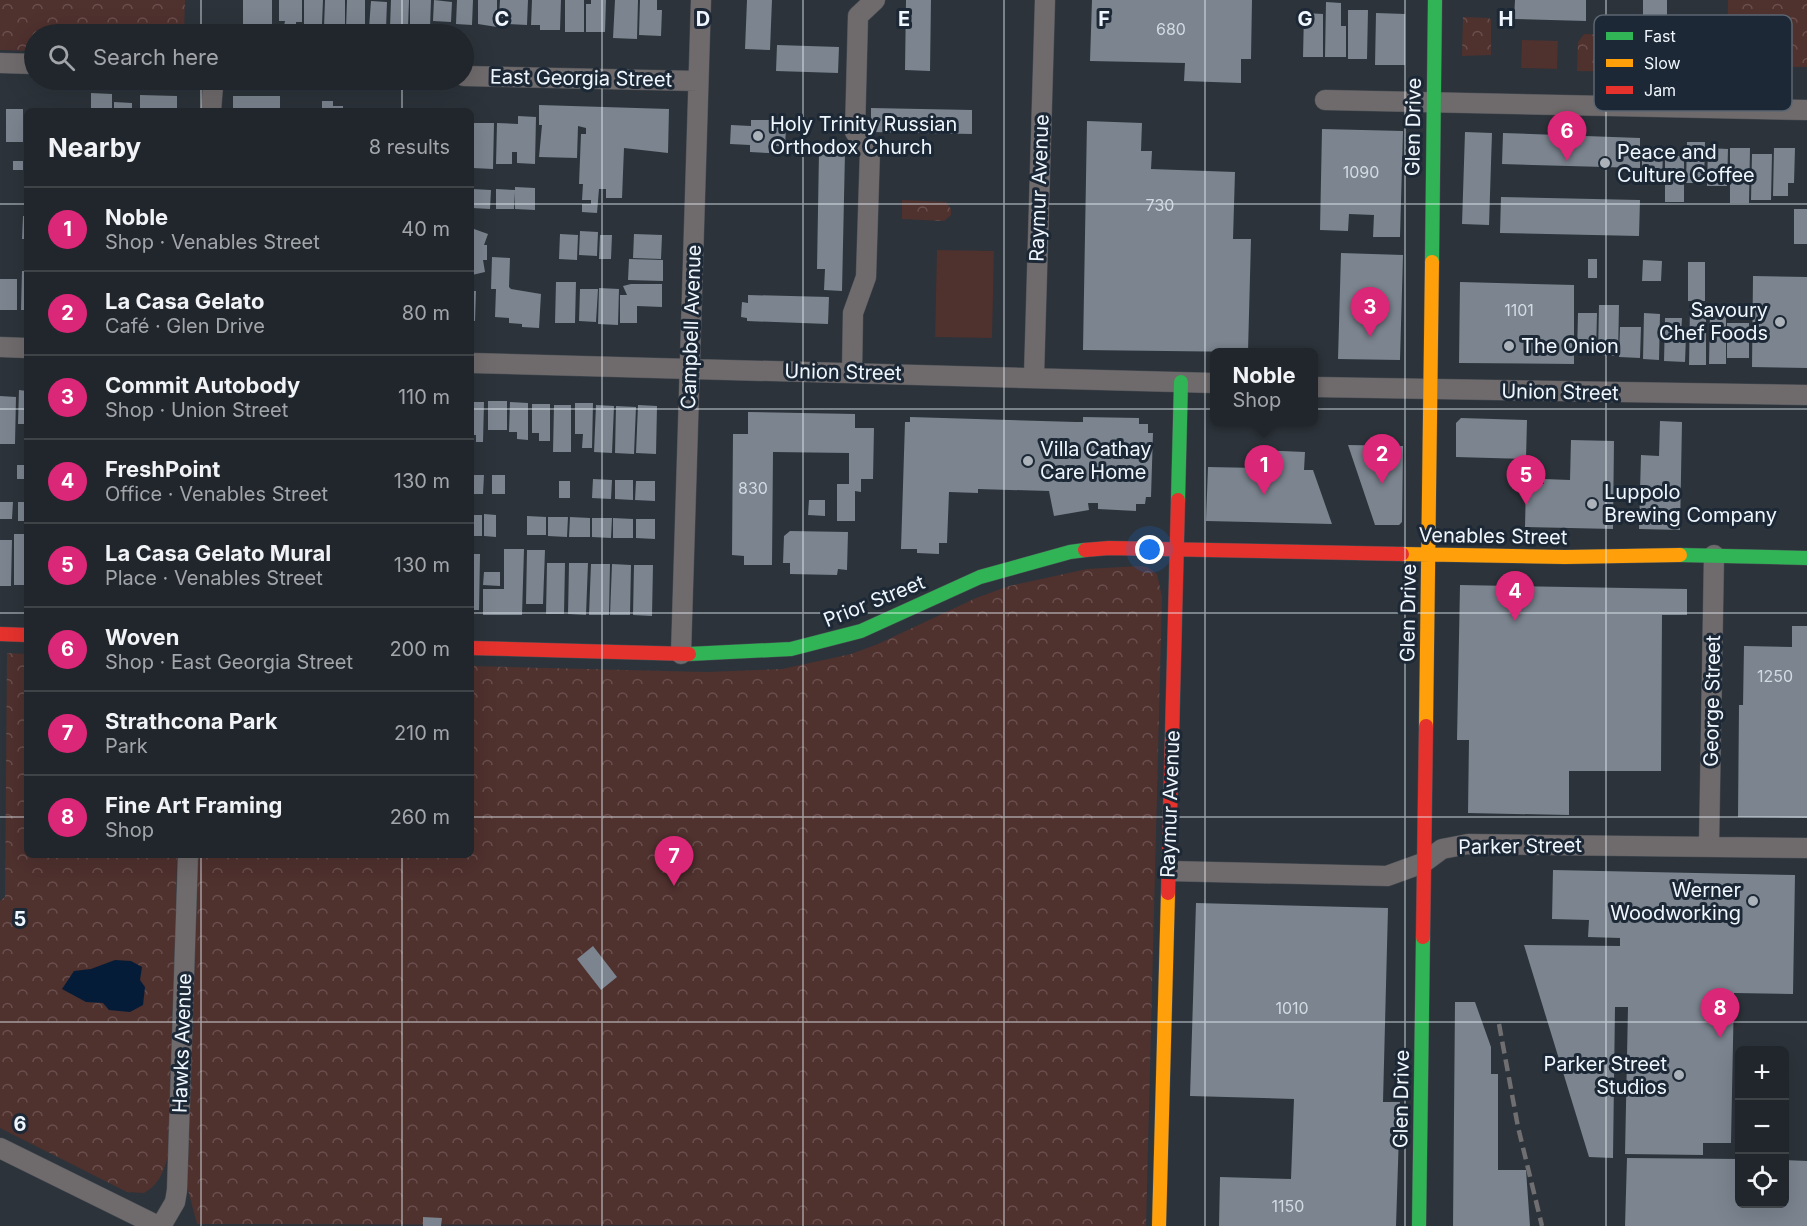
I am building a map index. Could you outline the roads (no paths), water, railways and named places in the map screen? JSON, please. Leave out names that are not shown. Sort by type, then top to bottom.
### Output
[{"type":"street","name":"Campbell Avenue","points":[[681,654],[701,0]]},
{"type":"street","points":[[852,373],[854,313],[866,277],[870,150],[855,132],[858,16],[875,0]]},
{"type":"street","name":"Raymur Avenue","points":[[1034,376],[1045,0]]},
{"type":"street","name":"Glen Drive","points":[[1419,1226],[1435,0]]},
{"type":"street","points":[[0,63],[24,64]]},
{"type":"street","name":"East Georgia Street","points":[[474,76],[698,81]]},
{"type":"street","points":[[211,108],[213,90]]},
{"type":"street","points":[[1325,100],[1594,107]]},
{"type":"street","points":[[1792,110],[1807,110]]},
{"type":"street","points":[[0,347],[24,348]]},
{"type":"street","name":"Union Street","points":[[474,363],[1034,376],[1210,383]]},
{"type":"street","name":"Raymur Avenue","points":[[1159,1226],[1181,382]]},
{"type":"street","name":"Union Street","points":[[1318,387],[1807,395]]},
{"type":"street","name":"Prior Street","points":[[474,648],[739,655],[827,642],[891,619],[980,577],[1070,552],[1109,548],[1178,548]]},
{"type":"street","name":"Venables Street","points":[[1178,548],[1565,557],[1714,555],[1807,558]]},
{"type":"street","name":"George Street","points":[[1709,846],[1714,555]]},
{"type":"street","points":[[0,634],[24,635]]},
{"type":"street","name":"Parker Street","points":[[1168,871],[1387,876],[1423,863],[1442,849],[1468,844],[1807,848]]},
{"type":"street","name":"Hawks Avenue","points":[[159,1226],[175,1202],[177,1190],[188,858]]},
{"type":"street","points":[[0,1148],[159,1226]]},
{"type":"water","points":[[115,960],[131,961],[142,967],[140,980],[145,987],[143,1005],[130,1012],[109,1010],[103,1003],[86,1002],[62,989],[74,971],[91,969]]},
{"type":"railway","points":[[1499,1024],[1518,1127],[1542,1226]]},
{"type":"place","name":"Holy Trinity Russian Orthodox Church","points":[[758,136]]},
{"type":"place","name":"Woven","points":[[1567,161]]},
{"type":"place","name":"Peace and Culture Coffee","points":[[1605,163]]},
{"type":"place","name":"Savoury Chef Foods","points":[[1780,322]]},
{"type":"place","name":"Commit Autobody","points":[[1370,337]]},
{"type":"place","name":"The Onion","points":[[1509,346]]},
{"type":"place","name":"Villa Cathay Care Home","points":[[1028,461]]},
{"type":"place","name":"La Casa Gelato","points":[[1382,484]]},
{"type":"place","name":"Noble","points":[[1264,495]]},
{"type":"place","name":"Luppolo Brewing Company","points":[[1592,504]]},
{"type":"place","name":"La Casa Gelato Mural","points":[[1526,505]]},
{"type":"place","name":"FreshPoint","points":[[1515,621]]},
{"type":"place","name":"Strathcona Park","points":[[674,886]]},
{"type":"place","name":"Werner Woodworking","points":[[1753,901]]},
{"type":"place","name":"Fine Art Framing","points":[[1720,1038]]},
{"type":"place","name":"Parker Street Studios","points":[[1679,1075]]}]
